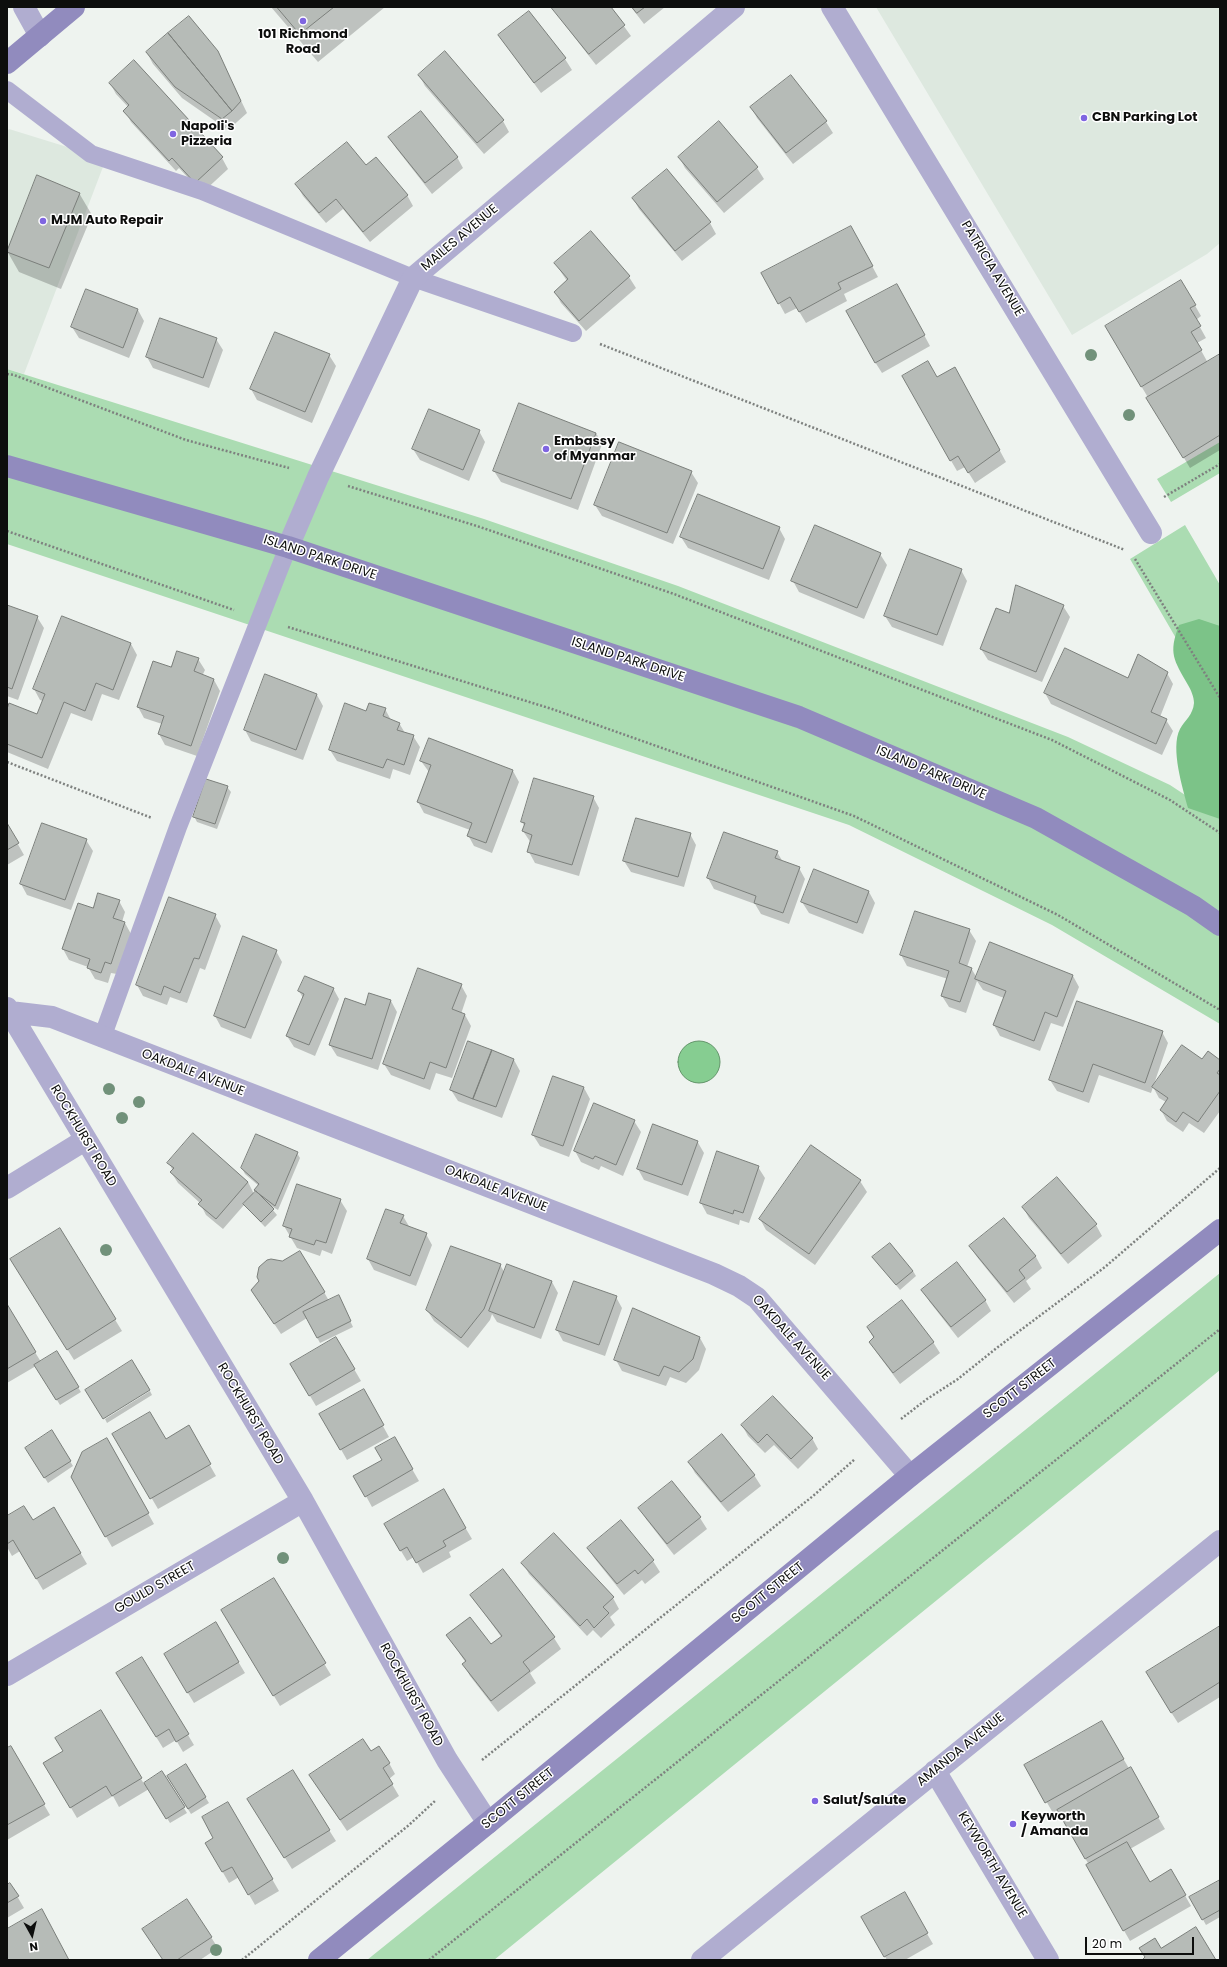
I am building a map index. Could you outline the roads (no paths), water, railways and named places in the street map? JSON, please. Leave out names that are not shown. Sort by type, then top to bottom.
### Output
[{"type":"main road","points":[[7,63],[74,7]]},
{"type":"main road","name":"ISLAND PARK DRIVE","points":[[7,466],[288,547],[799,717],[1036,818],[1193,906],[1220,925]]},
{"type":"main road","name":"SCOTT STREET","points":[[318,1960],[488,1824],[910,1476],[1220,1230]]},
{"type":"street","points":[[24,7],[40,36]]},
{"type":"street","name":"MAILES AVENUE","points":[[288,547],[318,476],[413,278],[734,7]]},
{"type":"street","name":"PATRICIA AVENUE","points":[[832,7],[1150,533]]},
{"type":"street","name":"OAKDALE AVENUE","points":[[8,1010],[52,1017],[102,1038],[707,1271],[739,1286],[757,1298],[910,1476]]},
{"type":"street","name":"ROCKHURST ROAD","points":[[8,1010],[303,1501],[447,1760],[488,1824]]},
{"type":"street","points":[[7,1188],[85,1140]]},
{"type":"street","name":"GOULD STREET","points":[[7,1676],[303,1501]]},
{"type":"street","name":"AMANDA AVENUE","points":[[702,1960],[1220,1541]]},
{"type":"street","name":"KEYWORTH AVENUE","points":[[935,1771],[1048,1960]]},
{"type":"lane","points":[[7,90],[92,154],[202,191],[413,278],[573,333]]},
{"type":"lane","points":[[102,1038],[178,827],[288,547]]},
{"type":"place","name":"101 Richmond Road","points":[[303,21]]},
{"type":"place","name":"CBN Parking Lot","points":[[1084,118]]},
{"type":"place","name":"Napoli's Pizzeria","points":[[173,134]]},
{"type":"place","name":"MJM Auto Repair","points":[[43,221]]},
{"type":"place","name":"Embassy of Myanmar","points":[[546,449]]},
{"type":"place","name":"Salut/Salute","points":[[815,1801]]},
{"type":"place","name":"Keyworth / Amanda","points":[[1013,1824]]}]
